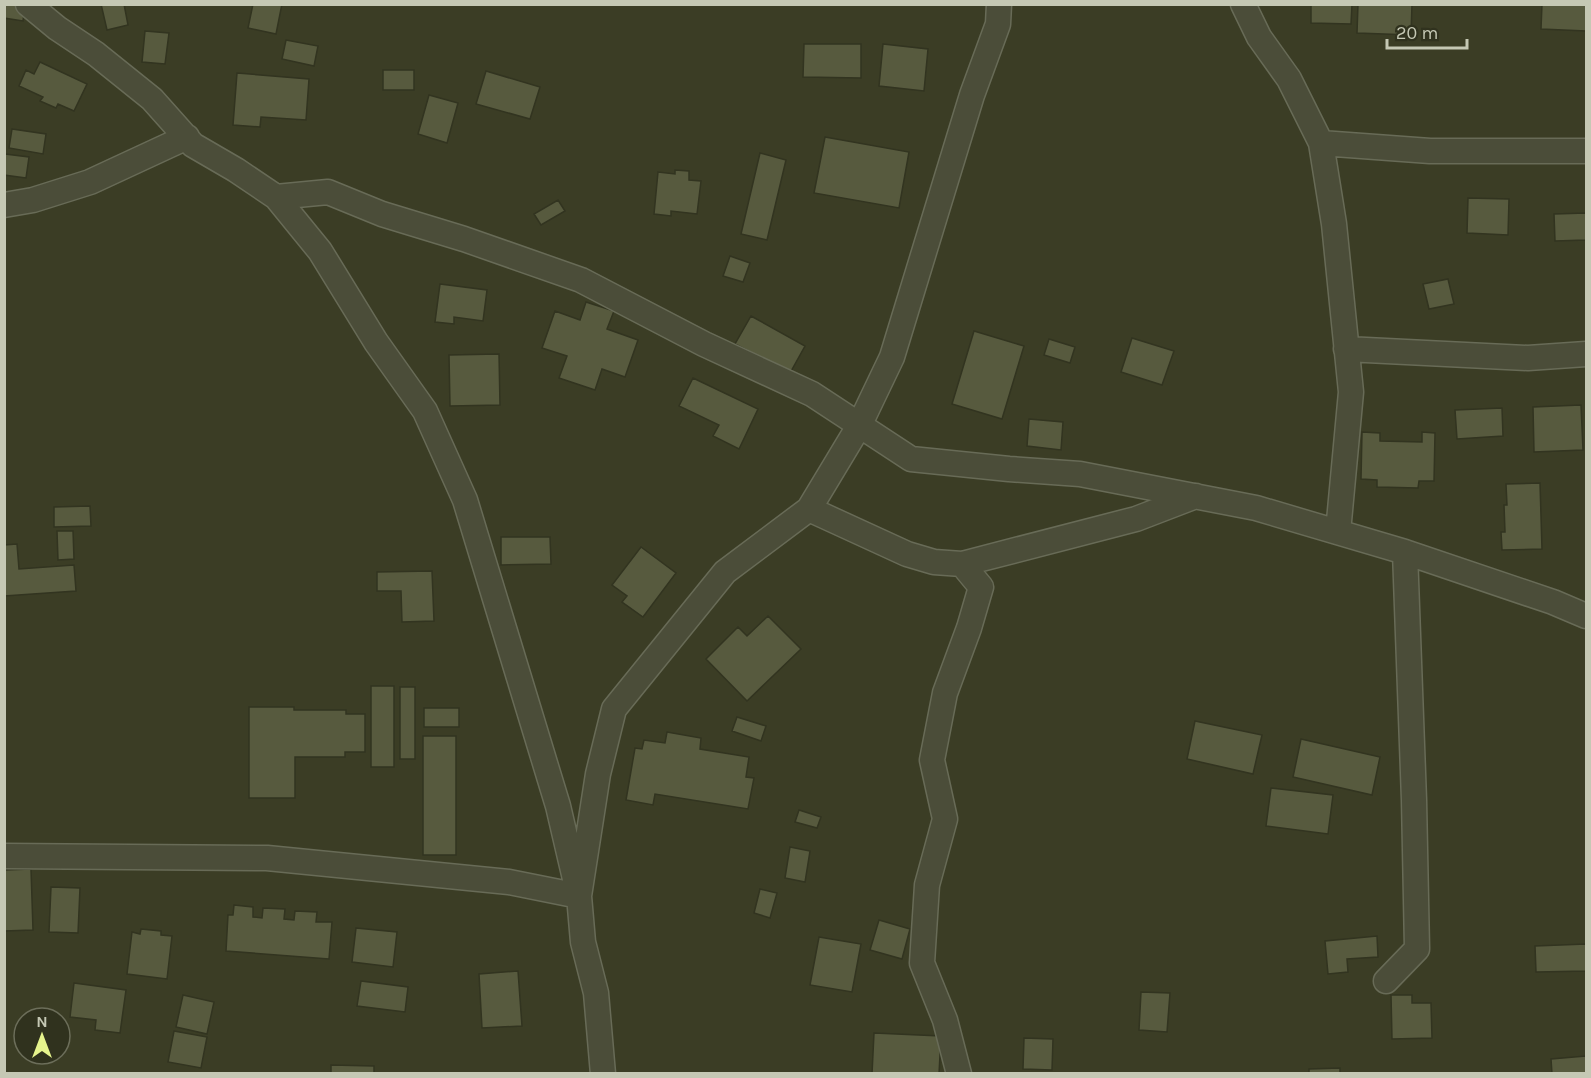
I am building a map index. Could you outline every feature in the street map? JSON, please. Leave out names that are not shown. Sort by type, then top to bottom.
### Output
[{"type":"street","points":[[28,4],[152,99],[194,145],[276,197],[320,251],[376,342],[425,411],[465,500],[558,806],[579,896],[583,942],[596,993],[603,1074]]},
{"type":"street","points":[[579,896],[598,774],[614,709],[725,572],[809,509],[859,426],[892,357],[972,95],[998,24],[999,4]]},
{"type":"street","points":[[1243,4],[1259,37],[1289,79],[1321,143],[1334,224],[1351,392],[1338,532]]},
{"type":"street","points":[[4,206],[33,200],[90,182],[188,136]]},
{"type":"street","points":[[1321,143],[1430,151],[1587,150]]},
{"type":"street","points":[[276,197],[328,192],[382,214],[464,239],[581,280],[704,344],[812,394],[911,459],[1080,474],[1256,508],[1405,552],[1553,602],[1587,616]]},
{"type":"street","points":[[1347,349],[1528,358],[1587,354]]},
{"type":"street","points":[[809,509],[908,554],[934,562],[962,564],[1136,519],[1196,496]]},
{"type":"street","points":[[1386,981],[1417,949],[1405,552]]},
{"type":"street","points":[[959,1074],[945,1020],[922,963],[927,885],[945,819],[932,760],[945,693],[969,628],[981,587],[962,564]]},
{"type":"street","points":[[4,856],[267,858],[509,882],[579,896]]},
{"type":"building","points":[[4,4],[25,5],[23,21],[4,18]]},
{"type":"building","points":[[101,4],[124,4],[128,25],[107,30]]},
{"type":"building","points":[[253,4],[282,4],[276,34],[248,28]]},
{"type":"building","points":[[1311,4],[1352,4],[1351,24],[1311,23]]},
{"type":"building","points":[[1358,4],[1412,4],[1411,35],[1357,33]]},
{"type":"building","points":[[1542,4],[1586,4],[1586,31],[1541,29]]},
{"type":"building","points":[[145,31],[169,33],[165,64],[142,62]]},
{"type":"building","points":[[286,40],[318,46],[314,66],[282,59]]},
{"type":"building","points":[[804,44],[861,44],[861,78],[803,77]]},
{"type":"building","points":[[883,44],[928,49],[924,91],[879,86]]},
{"type":"building","points":[[40,62],[87,84],[74,111],[58,104],[56,108],[40,101],[43,97],[19,86],[26,70],[34,74]]},
{"type":"building","points":[[383,70],[414,70],[414,90],[383,90]]},
{"type":"building","points":[[486,71],[540,87],[530,119],[476,104]]},
{"type":"building","points":[[237,73],[309,79],[306,120],[261,117],[260,127],[233,125]]},
{"type":"building","points":[[429,95],[458,103],[447,143],[418,134]]},
{"type":"building","points":[[12,129],[46,134],[43,154],[9,148]]},
{"type":"building","points":[[825,137],[909,152],[899,208],[814,193]]},
{"type":"building","points":[[760,153],[786,160],[767,240],[741,234]]},
{"type":"building","points":[[5,154],[29,157],[26,178],[4,175]]},
{"type":"building","points":[[675,170],[689,171],[689,180],[701,181],[697,214],[671,211],[671,216],[654,214],[658,172],[675,174]]},
{"type":"building","points":[[1468,198],[1509,199],[1508,235],[1467,233]]},
{"type":"building","points":[[558,200],[565,211],[541,225],[534,214]]},
{"type":"building","points":[[1586,213],[1586,240],[1555,241],[1554,214]]},
{"type":"building","points":[[730,256],[750,263],[743,282],[723,276]]},
{"type":"building","points":[[1448,279],[1454,304],[1429,309],[1423,284]]},
{"type":"building","points":[[440,284],[487,290],[483,321],[454,317],[454,324],[435,322]]},
{"type":"building","points":[[586,302],[614,311],[607,329],[638,340],[625,377],[602,369],[595,390],[559,378],[567,356],[542,348],[555,311],[580,320]]},
{"type":"building","points":[[751,316],[805,346],[790,373],[735,344]]},
{"type":"building","points":[[974,331],[1024,346],[1002,419],[952,404]]},
{"type":"building","points":[[1132,338],[1174,351],[1162,385],[1121,372]]},
{"type":"building","points":[[1049,339],[1075,347],[1070,363],[1044,355]]},
{"type":"building","points":[[499,354],[500,405],[450,406],[449,355]]},
{"type":"building","points":[[693,378],[758,409],[739,449],[713,436],[719,425],[679,406]]},
{"type":"building","points":[[1581,405],[1583,450],[1534,452],[1533,407]]},
{"type":"building","points":[[1502,408],[1503,436],[1457,439],[1455,410]]},
{"type":"building","points":[[1029,419],[1063,422],[1061,450],[1027,446]]},
{"type":"building","points":[[1362,432],[1380,433],[1380,441],[1422,442],[1422,432],[1435,433],[1434,481],[1419,481],[1418,488],[1377,487],[1377,480],[1361,479]]},
{"type":"building","points":[[1540,483],[1542,549],[1502,550],[1501,532],[1505,532],[1504,505],[1507,505],[1506,484]]},
{"type":"building","points":[[90,506],[91,526],[54,527],[54,507]]},
{"type":"building","points":[[57,531],[73,531],[74,559],[58,560]]},
{"type":"building","points":[[501,537],[550,537],[551,564],[501,565]]},
{"type":"building","points":[[17,544],[19,569],[74,565],[76,591],[4,596],[4,545]]},
{"type":"building","points":[[641,547],[676,573],[643,617],[622,602],[627,596],[612,585]]},
{"type":"building","points":[[432,571],[434,621],[402,622],[401,591],[377,591],[377,572]]},
{"type":"building","points":[[768,616],[801,649],[747,701],[706,659],[738,627],[747,636]]},
{"type":"building","points":[[371,686],[394,686],[394,767],[371,767]]},
{"type":"building","points":[[400,687],[415,687],[415,759],[400,759]]},
{"type":"building","points":[[249,707],[346,710],[346,714],[365,714],[365,752],[345,752],[345,757],[295,757],[295,798],[249,798]]},
{"type":"building","points":[[424,708],[459,708],[459,727],[424,727]]},
{"type":"building","points":[[737,717],[766,726],[761,741],[732,731]]},
{"type":"building","points":[[1195,721],[1262,735],[1253,774],[1187,759]]},
{"type":"building","points":[[667,732],[701,738],[700,749],[749,757],[746,777],[754,778],[748,809],[655,794],[653,805],[626,800],[635,748],[642,749],[644,740],[665,743]]},
{"type":"building","points":[[423,736],[456,736],[456,855],[423,855]]},
{"type":"building","points":[[1301,739],[1380,757],[1372,795],[1293,777]]},
{"type":"building","points":[[1271,788],[1333,795],[1328,834],[1266,826]]},
{"type":"building","points":[[799,810],[821,817],[817,828],[795,822]]},
{"type":"building","points":[[790,847],[810,851],[805,882],[785,878]]},
{"type":"building","points":[[31,869],[33,930],[4,931],[4,870]]},
{"type":"building","points":[[51,887],[80,888],[78,933],[49,932]]},
{"type":"building","points":[[760,889],[777,893],[770,918],[754,913]]},
{"type":"building","points":[[234,905],[253,907],[253,917],[262,918],[263,908],[285,909],[284,919],[294,920],[295,911],[317,912],[316,922],[332,922],[329,959],[226,951],[228,915],[233,915]]},
{"type":"building","points":[[879,920],[910,929],[902,959],[870,950]]},
{"type":"building","points":[[356,928],[397,932],[393,967],[352,962]]},
{"type":"building","points":[[141,929],[161,931],[161,935],[172,936],[167,979],[127,974],[132,932],[140,934]]},
{"type":"building","points":[[1377,936],[1378,957],[1347,959],[1348,972],[1328,974],[1325,941]]},
{"type":"building","points":[[819,937],[861,944],[852,992],[810,985]]},
{"type":"building","points":[[1586,944],[1586,971],[1536,972],[1535,946]]},
{"type":"building","points":[[518,971],[522,1026],[482,1028],[479,974]]},
{"type":"building","points":[[361,981],[408,987],[405,1012],[357,1006]]},
{"type":"building","points":[[74,983],[126,990],[120,1033],[95,1030],[96,1020],[72,1017]]},
{"type":"building","points":[[1141,992],[1170,993],[1167,1032],[1139,1030]]},
{"type":"building","points":[[183,995],[214,1002],[207,1034],[176,1027]]},
{"type":"building","points":[[1391,995],[1412,995],[1412,1003],[1431,1003],[1432,1038],[1392,1039]]},
{"type":"building","points":[[174,1031],[207,1037],[201,1068],[168,1062]]},
{"type":"building","points":[[874,1033],[941,1036],[939,1074],[872,1074]]},
{"type":"building","points":[[1024,1038],[1053,1039],[1052,1070],[1023,1069]]},
{"type":"building","points":[[1586,1056],[1586,1074],[1552,1074],[1551,1059]]},
{"type":"building","points":[[331,1065],[374,1066],[374,1074],[331,1074]]},
{"type":"building","points":[[1340,1068],[1340,1074],[1309,1074],[1309,1069]]}]
